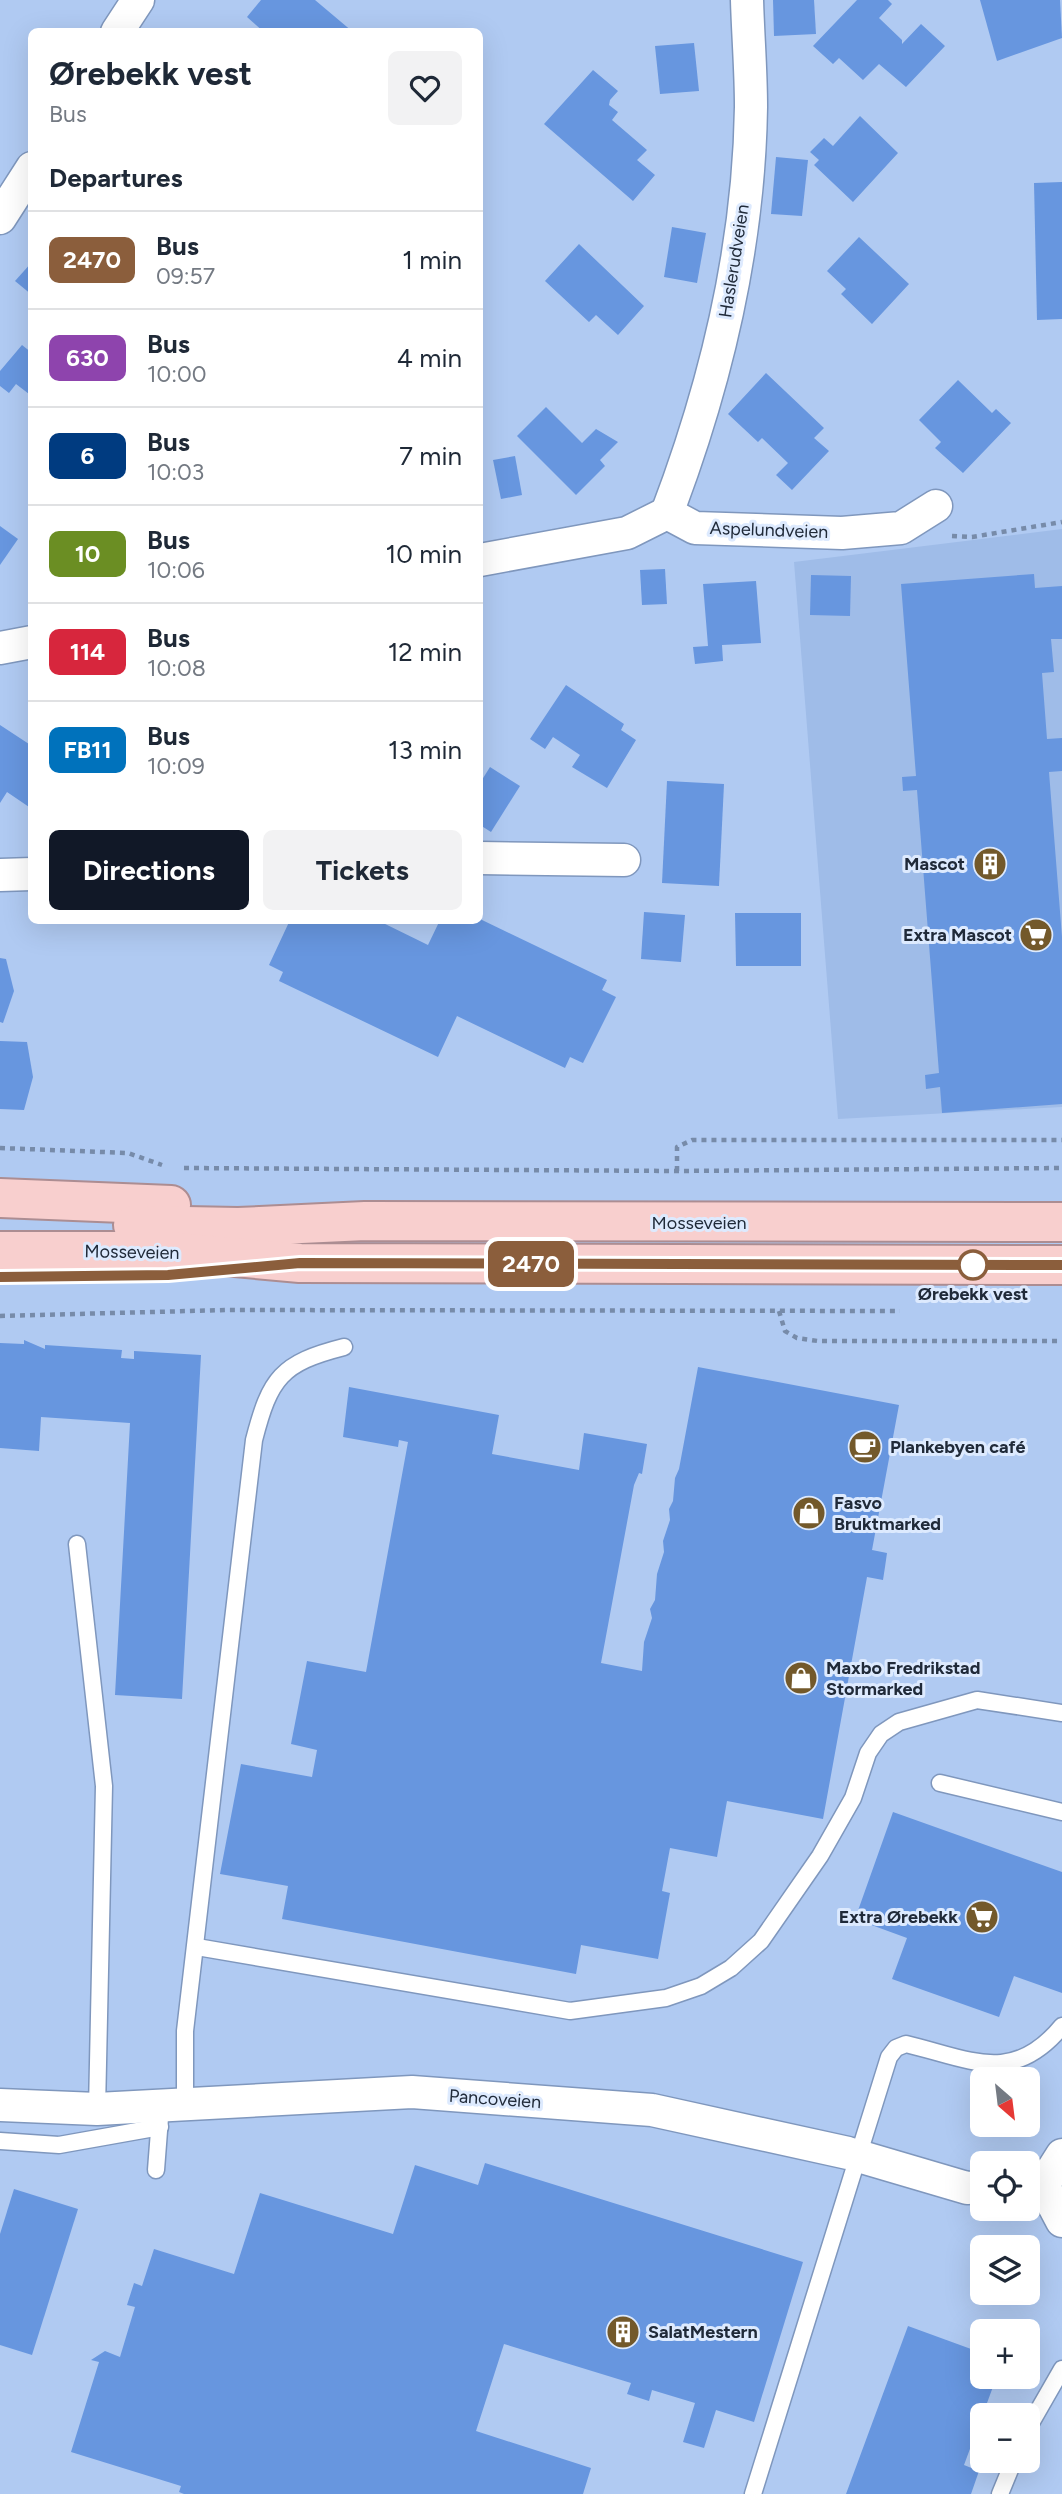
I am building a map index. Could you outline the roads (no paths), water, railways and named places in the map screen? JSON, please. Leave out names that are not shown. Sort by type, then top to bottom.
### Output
[{"type":"highway","points":[[0,1198],[237,1207],[365,1221]]},
{"type":"highway","name":"Mosseveien","points":[[0,1224],[239,1227],[365,1221],[1062,1222]]},
{"type":"highway","name":"Mosseveien","points":[[0,1251],[168,1251],[300,1263],[1062,1265]]},
{"type":"highway","points":[[0,1277],[168,1275],[300,1263]]},
{"type":"street","points":[[120,28],[138,0]]},
{"type":"street","name":"Haslerudveien","points":[[667,513],[683,471],[730,303],[744,206],[751,107],[747,0]]},
{"type":"street","points":[[0,218],[28,173]]},
{"type":"street","name":"Aspelundveien","points":[[667,513],[695,528],[842,533],[901,528],[936,506]]},
{"type":"street","points":[[483,559],[627,533],[667,513]]},
{"type":"street","points":[[0,648],[28,643]]},
{"type":"street","points":[[483,858],[624,860]]},
{"type":"street","points":[[0,875],[28,874]]},
{"type":"street","name":"Pancoveien","points":[[0,2105],[169,2112],[412,2092],[652,2110],[859,2156],[970,2188]]},
{"type":"street","points":[[1040,2180],[1062,2155]]},
{"type":"street","points":[[1040,2192],[1062,2221]]},
{"type":"lane","points":[[156,2170],[185,2031],[197,1947],[214,1760],[254,1440],[262,1409],[272,1387],[283,1374],[296,1363],[344,1347]]},
{"type":"lane","points":[[77,1544],[104,1786],[97,2109]]},
{"type":"lane","points":[[197,1947],[570,2011],[666,1998],[701,1986],[732,1968],[761,1941],[833,1832],[853,1797],[869,1753],[881,1734],[899,1721],[977,1700],[1062,1713]]},
{"type":"lane","points":[[940,1783],[1062,1812]]},
{"type":"lane","points":[[753,2494],[889,2057],[896,2048],[906,2044],[985,2063],[1006,2064],[1045,2047],[1062,2026]]},
{"type":"lane","points":[[0,2141],[59,2145],[169,2112]]},
{"type":"lane","points":[[1040,2407],[1062,2369]]},
{"type":"lane","points":[[1000,2494],[1009,2473]]},
{"type":"place","name":"Mascot","points":[[990,864]]},
{"type":"place","name":"Extra Mascot","points":[[1036,935]]},
{"type":"place","name":"Ørebekk vest","points":[[973,1265]]},
{"type":"place","name":"Plankebyen café","points":[[865,1447]]},
{"type":"place","name":"Fasvo Bruktmarked","points":[[809,1513]]},
{"type":"place","name":"Maxbo Fredrikstad Stormarked","points":[[801,1678]]},
{"type":"place","name":"Extra Ørebekk","points":[[982,1917]]},
{"type":"place","name":"SalatMestern","points":[[623,2332]]}]
